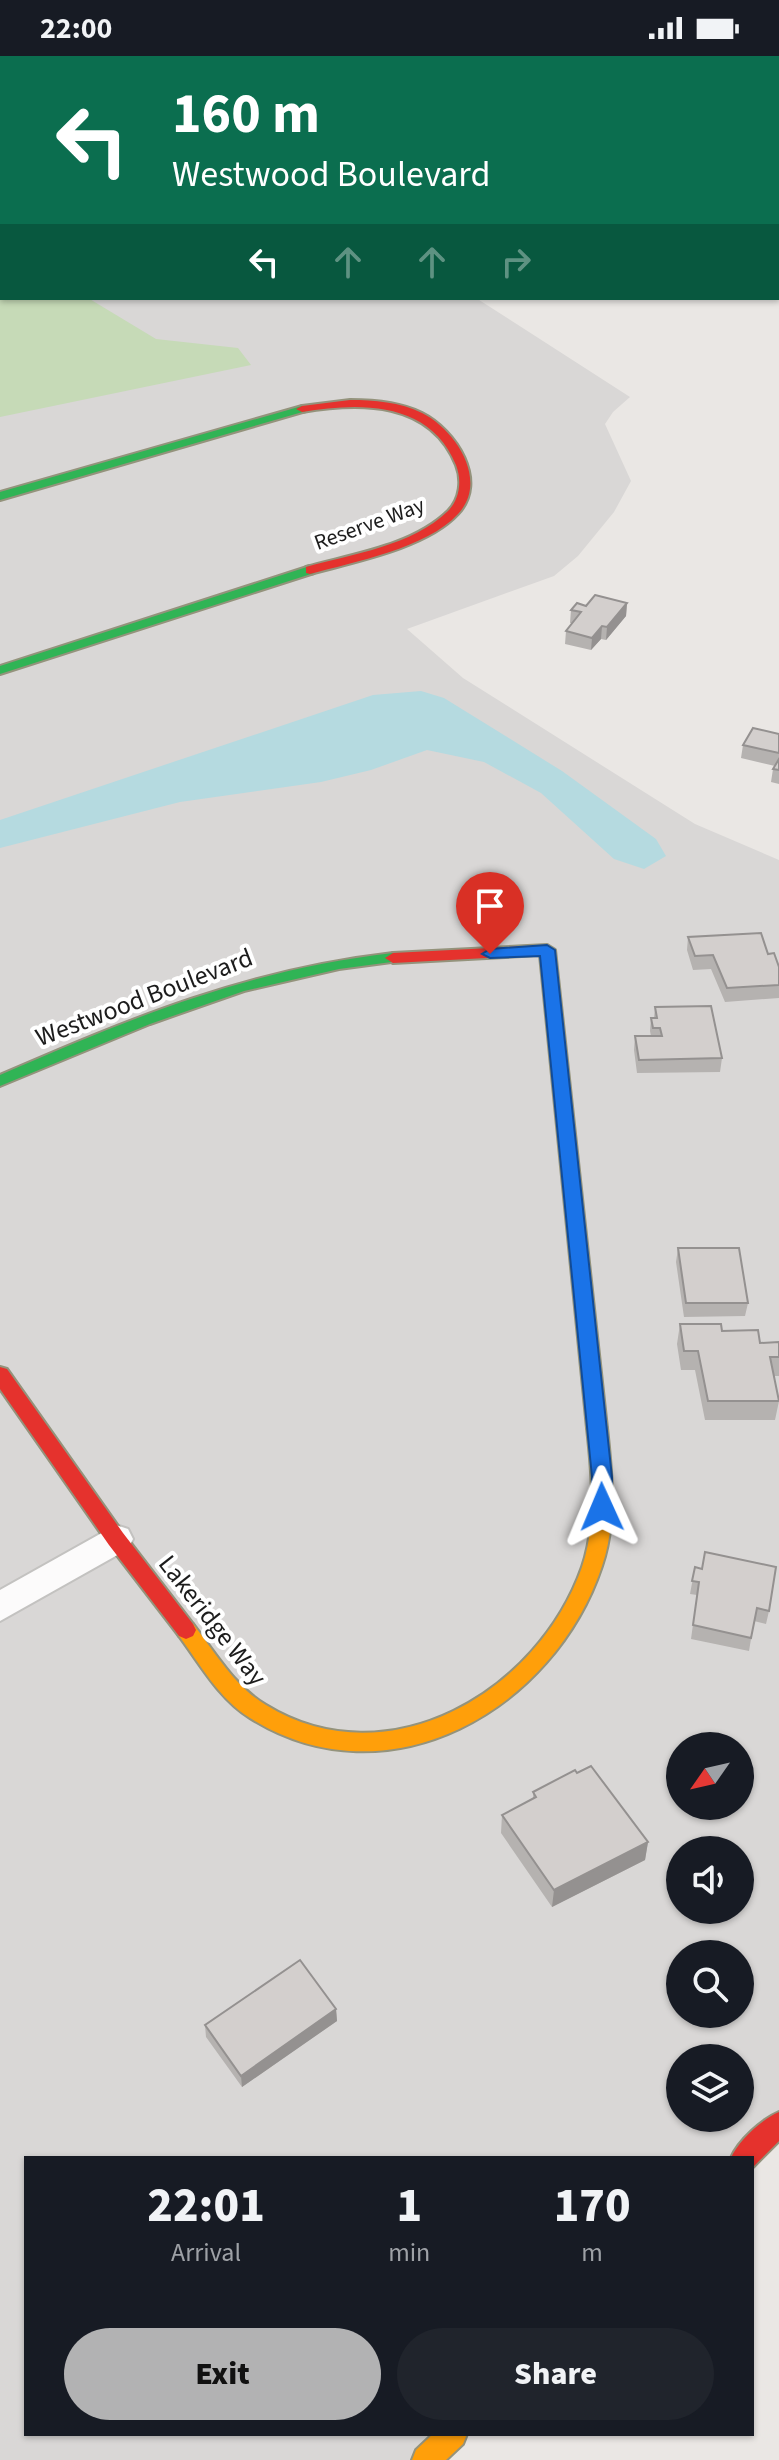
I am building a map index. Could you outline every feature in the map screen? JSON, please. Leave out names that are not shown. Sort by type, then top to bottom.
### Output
[{"type":"street","name":"Reserve Way","points":[[0,496],[301,409],[352,402],[403,408],[436,423],[446,434],[467,480],[465,496],[455,511],[436,526],[412,537],[0,670]]},
{"type":"street","name":"Westwood Boulevard","points":[[0,1081],[211,995],[285,973],[358,962],[547,950]]},
{"type":"street","name":"Lakeridge Way","points":[[0,1374],[116,1539],[246,1705],[288,1731],[316,1739],[372,1744],[447,1726],[493,1702],[516,1683],[562,1626],[583,1590],[600,1537],[602,1477],[547,950]]},
{"type":"street","points":[[0,1607],[116,1539]]},
{"type":"street","points":[[746,2156],[779,2124]]},
{"type":"street","points":[[426,2460],[451,2436]]},
{"type":"shaded area","points":[[0,300],[479,300],[630,397],[605,424],[631,481],[614,512],[578,556],[554,576],[407,629],[463,678],[695,824],[779,860],[779,2124],[746,2156],[24,2156],[24,2436],[451,2436],[426,2460],[0,2460]]},
{"type":"green space","points":[[0,300],[91,300],[156,339],[238,348],[251,365],[0,417]]},
{"type":"water","points":[[421,691],[444,698],[562,771],[656,839],[666,856],[644,869],[614,859],[541,793],[484,762],[427,750],[371,770],[321,782],[180,802],[0,848],[0,820],[373,695]]},
{"type":"building","points":[[595,595],[627,603],[607,627],[602,626],[592,638],[566,631],[581,612],[571,610],[577,603],[586,606]]},
{"type":"building","points":[[753,728],[779,734],[779,753],[743,745]]},
{"type":"building","points":[[761,933],[768,954],[774,953],[779,967],[779,985],[727,988],[713,955],[695,956],[688,937]]},
{"type":"building","points":[[711,1006],[722,1058],[639,1060],[635,1036],[662,1036],[660,1028],[653,1028],[651,1018],[657,1018],[655,1007]]},
{"type":"building","points":[[678,1248],[739,1248],[748,1303],[686,1303]]},
{"type":"building","points":[[680,1324],[721,1324],[722,1331],[758,1330],[760,1343],[779,1342],[779,1357],[770,1357],[779,1401],[708,1401],[698,1351],[684,1351]]},
{"type":"building","points":[[705,1552],[776,1567],[769,1611],[757,1608],[751,1638],[693,1625],[699,1582],[692,1581],[695,1567],[702,1569]]},
{"type":"building","points":[[591,1766],[648,1842],[554,1890],[502,1815],[536,1797],[533,1792],[575,1770],[577,1773]]},
{"type":"building","points":[[300,1960],[336,2009],[241,2076],[205,2025]]},
{"type":"traffic: fast","points":[[0,496],[302,409]]},
{"type":"traffic: fast","points":[[0,670],[310,570]]},
{"type":"traffic: fast","points":[[0,1081],[144,1020],[239,987],[339,964],[393,958]]},
{"type":"traffic: slow","points":[[186,1630],[219,1674],[247,1704],[307,1736],[358,1744],[408,1738],[456,1721],[501,1693],[540,1657],[571,1615],[592,1567],[599,1532],[601,1480],[597,1428]]},
{"type":"traffic: slow","points":[[426,2460],[451,2436]]},
{"type":"traffic: jam","points":[[302,409],[374,403],[418,415],[437,427],[452,445],[463,468],[465,481],[460,504],[452,514],[422,534],[310,570]]},
{"type":"traffic: jam","points":[[393,958],[547,950],[597,1428]]},
{"type":"traffic: jam","points":[[0,1374],[116,1539],[186,1630]]},
{"type":"traffic: jam","points":[[746,2156],[779,2124]]},
{"type":"route","points":[[490,954],[547,950],[602,1477],[602,1507]]}]
